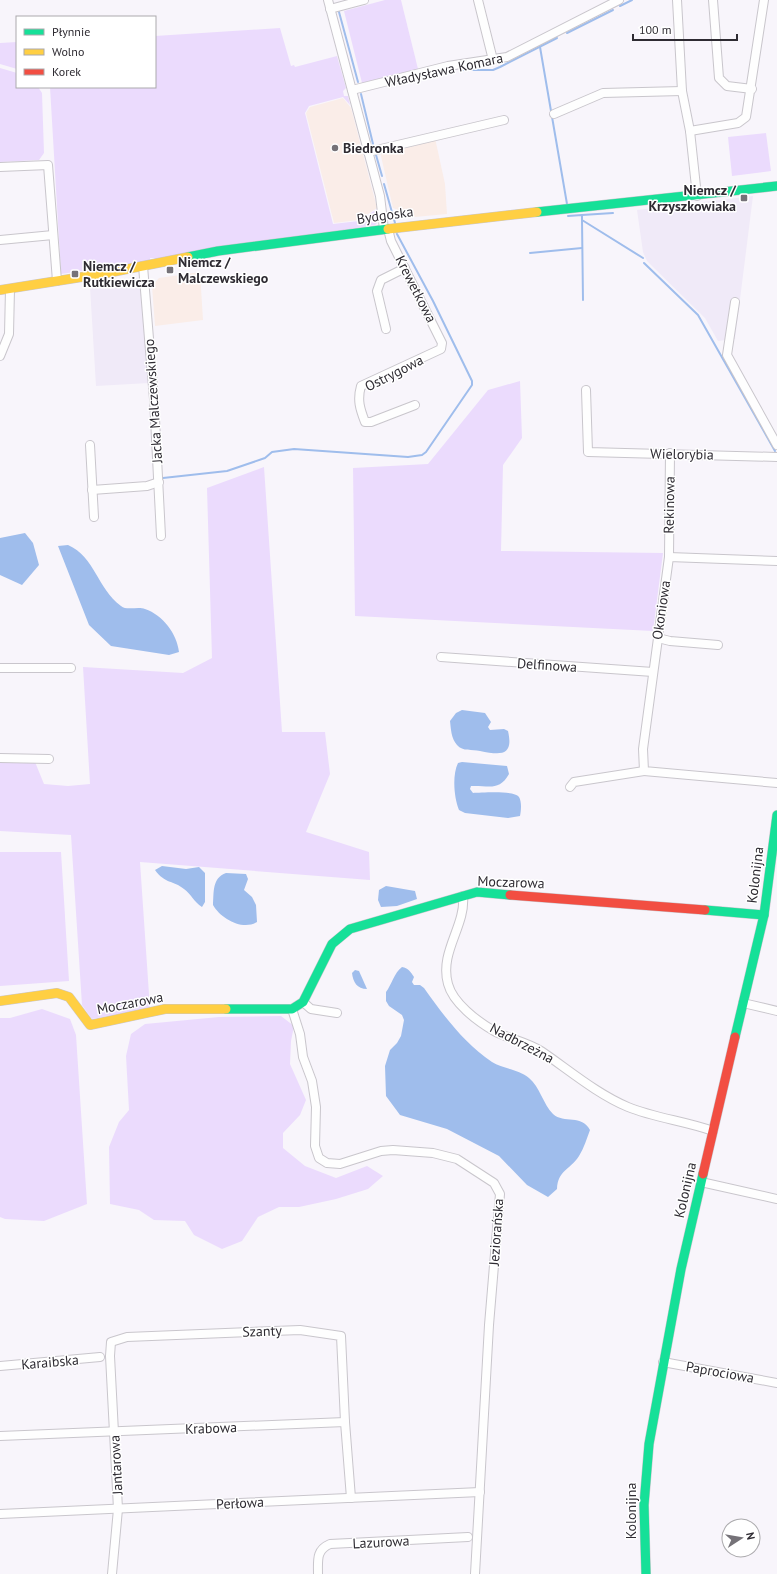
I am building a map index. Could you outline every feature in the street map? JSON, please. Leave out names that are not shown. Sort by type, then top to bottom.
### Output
[{"type":"street","name":"Krewetkowa","points":[[328,0],[380,196],[386,229],[404,268],[440,336],[442,343],[441,349]]},
{"type":"street","points":[[330,9],[364,0]]},
{"type":"street","points":[[478,0],[493,60]]},
{"type":"street","name":"Władysława Komara","points":[[352,90],[448,66],[493,60],[507,56],[619,0]]},
{"type":"street","points":[[677,0],[682,91],[690,131],[697,196]]},
{"type":"street","points":[[713,0],[719,78],[727,86],[752,89]]},
{"type":"street","points":[[690,131],[743,121],[748,111],[752,89],[764,0]]},
{"type":"street","points":[[554,114],[603,93],[682,91]]},
{"type":"street","points":[[368,152],[504,120]]},
{"type":"street","points":[[0,167],[48,165],[57,281]]},
{"type":"street","name":"Bydgoska","points":[[0,290],[143,266],[218,251],[446,221],[697,196],[777,186]]},
{"type":"street","points":[[0,240],[53,235]]},
{"type":"street","name":"Jacka Malczewskiego","points":[[143,266],[154,399],[159,482],[160,536]]},
{"type":"street","points":[[386,329],[377,291],[381,280],[404,268]]},
{"type":"street","points":[[0,356],[9,334],[10,289]]},
{"type":"street","points":[[735,302],[727,355],[777,444]]},
{"type":"street","name":"Ostrygowa","points":[[414,405],[371,422],[365,422],[359,406],[358,397],[361,386],[441,349]]},
{"type":"street","name":"Wielorybia","points":[[586,390],[588,452],[777,457]]},
{"type":"street","points":[[90,445],[94,517]]},
{"type":"street","name":"Rekinowa","points":[[668,557],[670,453]]},
{"type":"street","points":[[92,490],[147,486],[159,482]]},
{"type":"street","points":[[668,557],[777,561]]},
{"type":"street","name":"Okoniowa","points":[[644,771],[643,749],[668,557]]},
{"type":"street","points":[[658,638],[670,641],[718,646]]},
{"type":"street","name":"Delfinowa","points":[[441,657],[653,672]]},
{"type":"street","points":[[0,668],[71,668]]},
{"type":"street","points":[[0,758],[49,759]]},
{"type":"street","points":[[570,786],[574,782],[644,771],[777,783]]},
{"type":"street","name":"Kolonijna","points":[[646,1574],[644,1534],[645,1476],[663,1362],[681,1269],[764,915],[777,815]]},
{"type":"street","name":"Moczarowa","points":[[303,1002],[332,944],[350,929],[376,920],[477,892],[494,892],[764,915]]},
{"type":"street","name":"Nadbrzeżna","points":[[463,896],[464,908],[450,943],[446,963],[448,984],[459,1004],[469,1014],[494,1030],[539,1050],[600,1091],[627,1106],[656,1116],[713,1131]]},
{"type":"street","name":"Moczarowa","points":[[0,1001],[57,993],[69,997],[90,1025],[165,1010],[292,1009]]},
{"type":"street","points":[[292,1009],[303,1002],[311,1009],[337,1013]]},
{"type":"street","points":[[743,1003],[777,1011]]},
{"type":"street","name":"Jeziorańska","points":[[292,1009],[300,1034],[302,1057],[312,1081],[316,1107],[315,1146],[319,1158],[327,1163],[340,1164],[381,1151],[393,1150],[433,1153],[457,1159],[494,1183],[500,1194],[489,1325],[475,1574]]},
{"type":"street","points":[[701,1182],[777,1199]]},
{"type":"street","name":"Szanty","points":[[110,1356],[111,1342],[127,1337],[300,1330],[341,1336],[345,1422]]},
{"type":"street","name":"Jantarowa","points":[[110,1356],[118,1509],[112,1574]]},
{"type":"street","name":"Karaibska","points":[[0,1366],[100,1357]]},
{"type":"street","name":"Paprociowa","points":[[663,1362],[777,1383]]},
{"type":"street","points":[[345,1422],[351,1498]]},
{"type":"street","name":"Krabowa","points":[[0,1436],[345,1422]]},
{"type":"street","name":"Perłowa","points":[[0,1514],[480,1492]]},
{"type":"street","name":"Lazurowa","points":[[318,1574],[318,1555],[323,1547],[330,1544],[468,1537]]},
{"type":"shaded area","points":[[385,0],[401,0],[418,69],[362,83],[344,11]]},
{"type":"shaded area","points":[[280,28],[291,66],[294,65],[295,67],[337,56],[346,88],[343,91],[344,96],[348,96],[350,105],[343,97],[309,106],[305,113],[333,224],[359,221],[377,209],[378,222],[375,225],[155,260],[154,258],[150,258],[150,261],[61,274],[50,88],[156,88],[156,36]]},
{"type":"shaded area","points":[[16,42],[16,69],[0,64],[0,43]]},
{"type":"shaded area","points":[[0,68],[16,73],[16,88],[39,88],[42,93],[44,153],[39,160],[0,162]]},
{"type":"shaded area","points":[[343,98],[351,108],[377,208],[359,220],[334,223],[306,113],[310,107]]},
{"type":"shaded area","points":[[766,133],[771,171],[732,176],[728,137]]},
{"type":"shaded area","points":[[435,138],[445,184],[447,214],[415,217],[393,208],[380,152]]},
{"type":"shaded area","points":[[753,196],[735,339],[718,341],[705,318],[647,261],[643,252],[637,210]]},
{"type":"shaded area","points":[[200,272],[203,320],[155,326],[152,286],[159,278]]},
{"type":"shaded area","points":[[141,277],[149,383],[96,386],[90,287]]},
{"type":"shaded area","points":[[520,381],[522,438],[503,465],[501,551],[663,553],[653,631],[355,616],[353,468],[428,464],[488,390]]},
{"type":"shaded area","points":[[264,467],[282,732],[325,732],[330,774],[306,832],[369,852],[370,880],[140,862],[150,1009],[92,1019],[82,1005],[71,835],[0,831],[0,762],[35,762],[44,784],[68,786],[90,784],[83,667],[183,673],[212,658],[207,488]]},
{"type":"shaded area","points":[[0,852],[61,852],[69,981],[0,986]]},
{"type":"shaded area","points":[[42,1009],[70,1019],[76,1035],[87,1204],[44,1221],[5,1219],[0,1217],[0,1018],[10,1018]]},
{"type":"shaded area","points":[[281,1016],[294,1026],[291,1041],[290,1064],[306,1100],[300,1115],[283,1133],[283,1148],[305,1166],[336,1178],[367,1166],[383,1176],[368,1189],[336,1199],[299,1207],[279,1207],[258,1217],[242,1241],[222,1249],[194,1235],[185,1221],[154,1220],[139,1210],[110,1204],[109,1147],[119,1122],[129,1110],[126,1056],[131,1034],[145,1024],[219,1017]]},
{"type":"water","points":[[25,533],[33,543],[39,565],[22,585],[0,575],[0,538]]},
{"type":"water","points":[[68,545],[77,550],[84,557],[106,591],[121,606],[126,608],[145,609],[163,620],[172,632],[178,645],[179,652],[169,655],[111,646],[89,625],[58,546]]},
{"type":"water","points":[[462,710],[485,713],[491,722],[488,727],[490,730],[504,729],[508,731],[509,746],[507,750],[504,752],[494,753],[462,749],[459,747],[452,736],[450,721],[456,713]]},
{"type":"water","points":[[462,762],[507,766],[509,774],[501,783],[493,786],[471,786],[470,789],[473,793],[490,792],[511,793],[516,795],[521,801],[520,816],[508,818],[465,813],[459,810],[454,780],[458,763]]},
{"type":"water","points":[[162,866],[186,869],[199,867],[205,873],[205,902],[202,907],[180,886],[162,878],[155,870]]},
{"type":"water","points":[[226,873],[246,874],[248,879],[244,890],[252,897],[256,905],[257,922],[245,925],[233,922],[221,915],[213,905],[216,882],[221,875]]},
{"type":"water","points":[[386,886],[415,891],[417,899],[397,906],[381,907],[378,900],[379,890]]},
{"type":"water","points":[[402,967],[406,968],[414,977],[412,982],[414,985],[420,985],[424,988],[447,1018],[472,1046],[492,1062],[521,1073],[529,1078],[536,1086],[550,1110],[557,1117],[582,1122],[587,1125],[590,1130],[579,1156],[562,1174],[559,1178],[557,1189],[548,1197],[527,1185],[499,1156],[447,1129],[400,1115],[386,1096],[385,1066],[390,1050],[401,1036],[404,1020],[402,1015],[389,1006],[386,1001],[386,992],[397,972]]},
{"type":"water","points":[[355,970],[359,971],[367,989],[358,986],[353,979],[352,973]]},
{"type":"waterway","points":[[620,6],[632,0]]},
{"type":"waterway","points":[[567,33],[613,10]]},
{"type":"waterway","points":[[339,12],[358,82]]},
{"type":"waterway","points":[[460,70],[493,70],[557,38]]},
{"type":"waterway","points":[[540,47],[567,204]]},
{"type":"waterway","points":[[361,94],[373,144]]},
{"type":"waterway","points":[[376,155],[382,176]]},
{"type":"waterway","points":[[384,184],[395,223]]},
{"type":"waterway","points":[[582,215],[613,213]]},
{"type":"waterway","points":[[568,216],[582,215],[582,220],[643,258]]},
{"type":"waterway","points":[[582,220],[583,300]]},
{"type":"waterway","points":[[163,478],[227,471],[265,458],[272,452],[294,449],[408,457],[422,455],[426,452],[472,385],[472,381],[433,301],[397,234]]},
{"type":"waterway","points":[[530,253],[582,248]]},
{"type":"waterway","points":[[644,263],[698,315],[775,451]]},
{"type":"traffic: fast","points":[[537,212],[777,186]]},
{"type":"traffic: fast","points":[[188,257],[218,251],[388,229]]},
{"type":"traffic: fast","points":[[735,1037],[764,915],[777,815]]},
{"type":"traffic: fast","points":[[226,1009],[292,1009],[303,1002],[332,944],[350,929],[477,892],[510,895]]},
{"type":"traffic: fast","points":[[705,910],[764,915]]},
{"type":"traffic: fast","points":[[646,1574],[644,1505],[649,1444],[681,1269],[703,1174]]},
{"type":"traffic: slow","points":[[388,229],[537,212]]},
{"type":"traffic: slow","points":[[0,290],[107,273],[188,257]]},
{"type":"traffic: slow","points":[[0,1001],[57,993],[69,997],[90,1025],[165,1009],[226,1009]]},
{"type":"traffic: jam","points":[[510,895],[705,910]]},
{"type":"traffic: jam","points":[[703,1174],[735,1037]]},
{"type":"place","name":"Biedronka","points":[[335,148]]},
{"type":"place","name":"Niemcz / Krzyszkowiaka","points":[[744,198]]},
{"type":"place","name":"Niemcz / Malczewskiego","points":[[170,270]]},
{"type":"place","name":"Niemcz / Rutkiewicza","points":[[75,274]]}]
